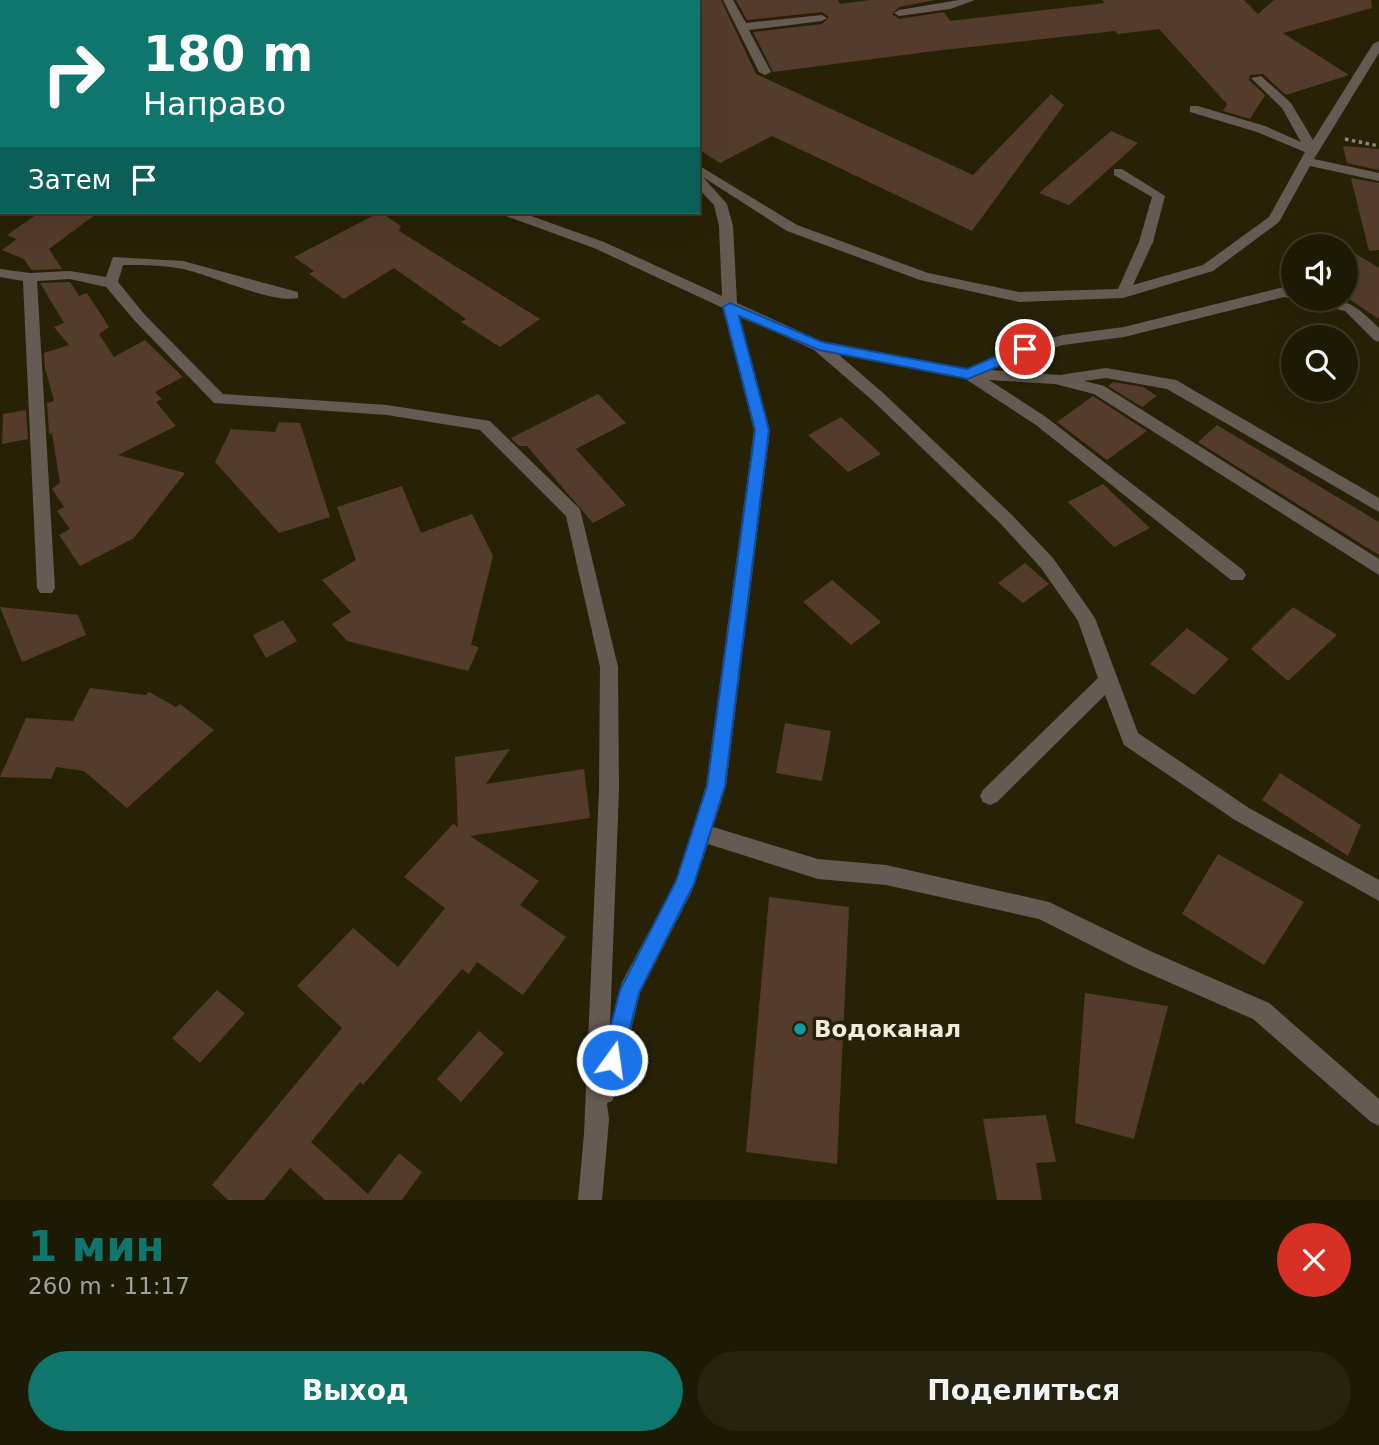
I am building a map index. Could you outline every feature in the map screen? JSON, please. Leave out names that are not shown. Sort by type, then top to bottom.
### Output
[{"type":"street","points":[[728,0],[765,72]]},
{"type":"street","points":[[899,13],[950,6],[970,0]]},
{"type":"street","points":[[743,27],[822,18]]},
{"type":"street","points":[[700,170],[792,228],[925,277],[1018,297],[1122,293],[1208,268],[1274,219],[1309,156],[1379,44]]},
{"type":"street","points":[[1257,78],[1287,106],[1309,156]]},
{"type":"street","points":[[1194,109],[1261,129],[1309,156],[1379,177]]},
{"type":"street","points":[[1118,172],[1159,196],[1146,242],[1122,293]]},
{"type":"street","points":[[594,1130],[630,990],[684,884],[716,786],[762,430],[730,307],[726,226],[720,204],[700,182]]},
{"type":"street","points":[[514,214],[599,245],[819,346],[968,374],[1055,379],[1106,373],[1171,384],[1379,506]]},
{"type":"street","points":[[111,283],[118,260],[153,261],[185,266],[272,293],[293,295]]},
{"type":"street","points":[[0,273],[30,277],[71,275],[111,283],[140,318],[219,399],[387,410],[485,425],[574,513],[609,667],[609,790],[590,1200]]},
{"type":"street","points":[[30,277],[46,587]]},
{"type":"street","points":[[968,374],[1025,349],[1063,340],[1124,332],[1281,293]]},
{"type":"street","points":[[1353,311],[1379,337]]},
{"type":"street","points":[[819,346],[877,396],[996,509],[1047,563],[1086,618],[1131,739],[1242,814],[1379,891]]},
{"type":"street","points":[[968,374],[1041,421],[1237,575]]},
{"type":"street","points":[[1055,379],[1099,390],[1379,568]]},
{"type":"street","points":[[990,796],[1108,680]]},
{"type":"street","points":[[701,833],[818,869],[886,875],[1042,909],[1142,959],[1261,1011],[1379,1114]]},
{"type":"path","points":[[1324,135],[1379,146]]},
{"type":"building","points":[[700,0],[721,0],[756,74],[973,175],[1051,94],[1064,105],[972,231],[772,136],[720,163],[700,150]]},
{"type":"building","points":[[736,0],[838,0],[840,4],[870,0],[935,0],[899,7],[892,14],[899,19],[944,12],[950,21],[1105,3],[1102,0],[1244,0],[1258,14],[1274,0],[1371,0],[1372,8],[1283,33],[1349,75],[1286,95],[1263,74],[1250,75],[1249,80],[1265,95],[1250,119],[1223,111],[1227,104],[1159,29],[1118,34],[1115,31],[934,51],[773,72],[753,32],[822,24],[829,17],[822,12],[747,20]]},
{"type":"building","points":[[1111,131],[1138,143],[1069,205],[1039,193]]},
{"type":"building","points":[[1343,146],[1379,149],[1379,170],[1347,163]]},
{"type":"building","points":[[1351,178],[1379,183],[1379,250],[1369,251]]},
{"type":"building","points":[[37,214],[96,214],[49,249],[62,269],[31,270],[24,259],[2,250],[17,239],[7,235]]},
{"type":"building","points":[[376,214],[383,214],[401,226],[399,231],[540,319],[500,347],[461,322],[466,319],[394,268],[344,299],[309,274],[314,271],[294,257]]},
{"type":"building","points":[[1358,255],[1379,268],[1379,319],[1358,305]]},
{"type":"building","points":[[70,282],[79,296],[87,293],[109,327],[99,334],[114,357],[145,340],[183,377],[155,392],[162,399],[156,402],[176,426],[118,455],[185,473],[134,538],[80,566],[59,535],[70,529],[57,511],[64,507],[52,489],[60,483],[52,433],[49,434],[47,403],[54,401],[44,353],[69,345],[54,327],[64,323],[40,283]]},
{"type":"building","points":[[1113,382],[1143,387],[1157,396],[1142,407],[1108,386]]},
{"type":"building","points":[[598,394],[626,423],[576,449],[626,505],[593,523],[527,446],[519,446],[511,438]]},
{"type":"building","points":[[1093,396],[1147,431],[1107,460],[1057,422]]},
{"type":"building","points":[[26,410],[28,439],[2,444],[3,414]]},
{"type":"building","points":[[841,417],[881,454],[848,472],[808,435]]},
{"type":"building","points":[[279,422],[300,423],[330,517],[279,533],[215,462],[231,429],[275,432]]},
{"type":"building","points":[[1217,425],[1379,522],[1379,555],[1198,442]]},
{"type":"building","points":[[1103,484],[1150,528],[1114,547],[1068,502]]},
{"type":"building","points":[[402,486],[421,533],[472,514],[493,556],[471,645],[479,647],[468,671],[347,641],[332,624],[351,612],[322,580],[356,560],[337,507]]},
{"type":"building","points":[[1025,563],[1049,584],[1023,603],[998,583]]},
{"type":"building","points":[[832,580],[881,622],[851,645],[803,602]]},
{"type":"building","points":[[0,607],[78,615],[86,635],[22,662]]},
{"type":"building","points":[[1293,607],[1337,635],[1288,681],[1251,649]]},
{"type":"building","points":[[283,620],[297,641],[266,658],[253,635]]},
{"type":"building","points":[[1187,628],[1229,659],[1194,695],[1150,664]]},
{"type":"building","points":[[90,688],[146,695],[149,692],[176,707],[180,704],[214,730],[127,808],[84,771],[56,767],[51,779],[0,777],[26,718],[73,721]]},
{"type":"building","points":[[785,723],[831,731],[822,781],[776,773]]},
{"type":"building","points":[[510,749],[486,784],[584,769],[590,818],[470,836],[539,881],[520,905],[566,937],[523,995],[477,962],[469,974],[462,969],[363,1085],[360,1082],[311,1142],[368,1194],[399,1153],[422,1172],[402,1200],[325,1200],[290,1168],[264,1200],[228,1200],[212,1185],[342,1028],[297,986],[353,928],[398,967],[445,908],[404,877],[453,824],[458,827],[455,757]]},
{"type":"building","points":[[1280,773],[1361,825],[1348,856],[1262,800]]},
{"type":"building","points":[[1218,854],[1304,902],[1264,965],[1182,914]]},
{"type":"building","name":"Водоканал","points":[[769,897],[849,907],[837,1164],[746,1152]]},
{"type":"building","points":[[217,990],[245,1013],[200,1063],[172,1038]]},
{"type":"building","points":[[1085,993],[1168,1006],[1134,1139],[1075,1123]]},
{"type":"building","points":[[479,1031],[504,1053],[461,1102],[437,1079]]},
{"type":"building","points":[[1046,1115],[1056,1162],[1036,1163],[1042,1200],[997,1200],[983,1119]]},
{"type":"place","name":"Водоканал","points":[[800,1029]]},
{"type":"route","points":[[612,1060],[630,990],[684,884],[716,786],[762,430],[730,307],[819,346],[968,374],[1025,349]]}]
